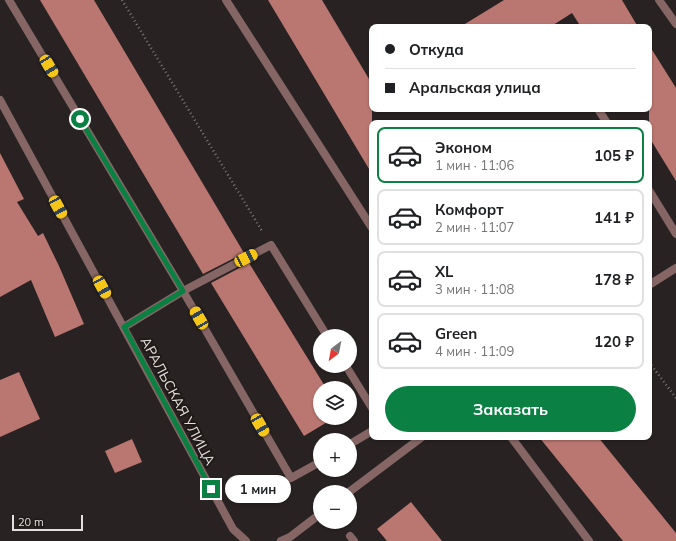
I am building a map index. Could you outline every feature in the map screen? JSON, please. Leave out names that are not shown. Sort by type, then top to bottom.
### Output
[{"type":"street","points":[[9,0],[183,291],[291,478],[313,466]]},
{"type":"street","points":[[226,0],[369,223]]},
{"type":"street","points":[[659,0],[676,24]]},
{"type":"street","name":"АРАЛЬСКАЯ УЛИЦА","points":[[0,100],[233,529],[246,541]]},
{"type":"street","points":[[652,195],[676,234]]},
{"type":"street","points":[[124,327],[183,291],[271,245],[323,329]]},
{"type":"street","points":[[652,283],[676,268]]},
{"type":"street","points":[[350,373],[369,403]]},
{"type":"street","points":[[357,440],[369,433]]},
{"type":"street","points":[[357,486],[418,440]]},
{"type":"street","points":[[513,440],[589,541]]},
{"type":"street","points":[[281,541],[290,537],[313,519]]},
{"type":"path","points":[[122,0],[271,245]]},
{"type":"path","points":[[652,366],[676,398]]},
{"type":"building","points":[[40,0],[94,0],[244,253],[203,274]]},
{"type":"building","points":[[268,0],[322,0],[369,79],[369,112],[372,112],[372,120],[369,120],[369,169]]},
{"type":"building","points":[[504,0],[622,0],[636,24],[579,24],[572,13],[555,24],[465,24]]},
{"type":"building","points":[[652,50],[676,88],[676,181],[652,142],[652,120],[649,120],[649,112],[652,112]]},
{"type":"building","points":[[0,153],[24,199],[17,202],[38,236],[43,233],[84,324],[55,337],[31,280],[0,297]]},
{"type":"building","points":[[249,263],[313,367],[313,373],[317,373],[322,381],[313,381],[313,425],[322,425],[304,436],[211,283]]},
{"type":"building","points":[[19,372],[40,419],[0,437],[0,380]]},
{"type":"building","points":[[132,439],[142,462],[115,473],[105,451]]},
{"type":"building","points":[[541,440],[600,440],[676,533],[676,541],[623,541]]},
{"type":"building","points":[[411,502],[442,541],[387,541],[377,529]]},
{"type":"route","points":[[80,119],[183,291],[124,327],[211,489]]}]
